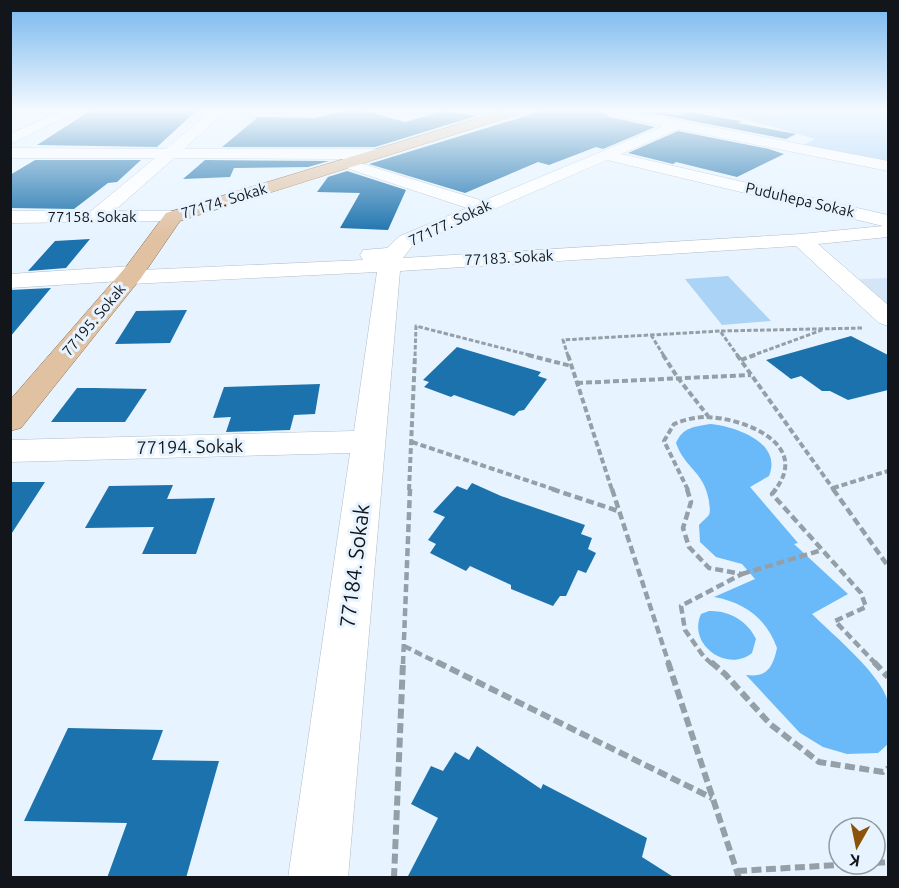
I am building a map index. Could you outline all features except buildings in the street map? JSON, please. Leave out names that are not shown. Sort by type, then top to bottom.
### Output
[{"type":"main road","name":"77174. Sokak","points":[[173,217],[379,152]]},
{"type":"main road","name":"77195. Sokak","points":[[10,421],[134,272],[173,217]]},
{"type":"street","name":"77177. Sokak","points":[[391,260],[407,240],[612,152]]},
{"type":"street","points":[[820,152],[888,166]]},
{"type":"street","points":[[10,153],[374,154]]},
{"type":"street","points":[[96,217],[170,154]]},
{"type":"street","name":"Puduhepa Sokak","points":[[606,155],[888,221]]},
{"type":"street","points":[[346,163],[483,207]]},
{"type":"street","name":"77158. Sokak","points":[[10,217],[173,217]]},
{"type":"street","name":"77183. Sokak","points":[[10,281],[134,272],[801,240],[888,231]]},
{"type":"street","points":[[801,240],[880,323]]},
{"type":"street","name":"77184. Sokak","points":[[318,878],[391,260]]},
{"type":"street","name":"77194. Sokak","points":[[10,451],[370,442]]},
{"type":"path","points":[[827,866],[738,874],[562,340],[720,331],[825,329],[880,323]]},
{"type":"path","points":[[394,878],[416,326],[571,366]]},
{"type":"path","points":[[741,360],[825,329]]},
{"type":"path","points":[[720,331],[888,566]]},
{"type":"path","points":[[651,335],[678,378],[709,417]]},
{"type":"path","points":[[577,383],[752,375]]},
{"type":"path","points":[[742,574],[709,568],[689,547],[683,528],[691,510],[691,493],[674,466],[664,441],[674,424],[692,417],[741,422],[765,433],[783,451],[788,470],[784,483],[772,494],[861,593],[866,606],[835,621],[888,677]]},
{"type":"path","points":[[412,442],[619,511]]},
{"type":"path","points":[[833,488],[888,471]]},
{"type":"path","points":[[822,550],[742,574],[681,606],[685,630],[704,657],[725,675],[770,724],[819,762],[883,772],[888,768]]},
{"type":"path","points":[[404,646],[712,798]]},
{"type":"shaded area","points":[[835,152],[888,152],[888,163]]},
{"type":"shaded area","points":[[728,276],[771,321],[722,325],[685,279]]},
{"type":"shaded area","points":[[888,278],[888,315],[844,280]]},
{"type":"water","points":[[710,424],[743,432],[763,445],[769,454],[771,464],[769,476],[750,487],[798,543],[794,544],[848,594],[812,614],[867,668],[884,691],[888,702],[890,723],[888,744],[878,753],[847,754],[823,747],[800,733],[746,675],[759,675],[768,670],[777,648],[761,620],[735,603],[714,597],[755,579],[742,564],[716,557],[700,542],[699,525],[709,515],[710,509],[707,491],[699,476],[684,459],[676,443],[686,431]]},
{"type":"water","points":[[709,611],[723,612],[743,622],[756,639],[752,653],[732,660],[712,653],[700,636],[698,625],[701,614]]}]
